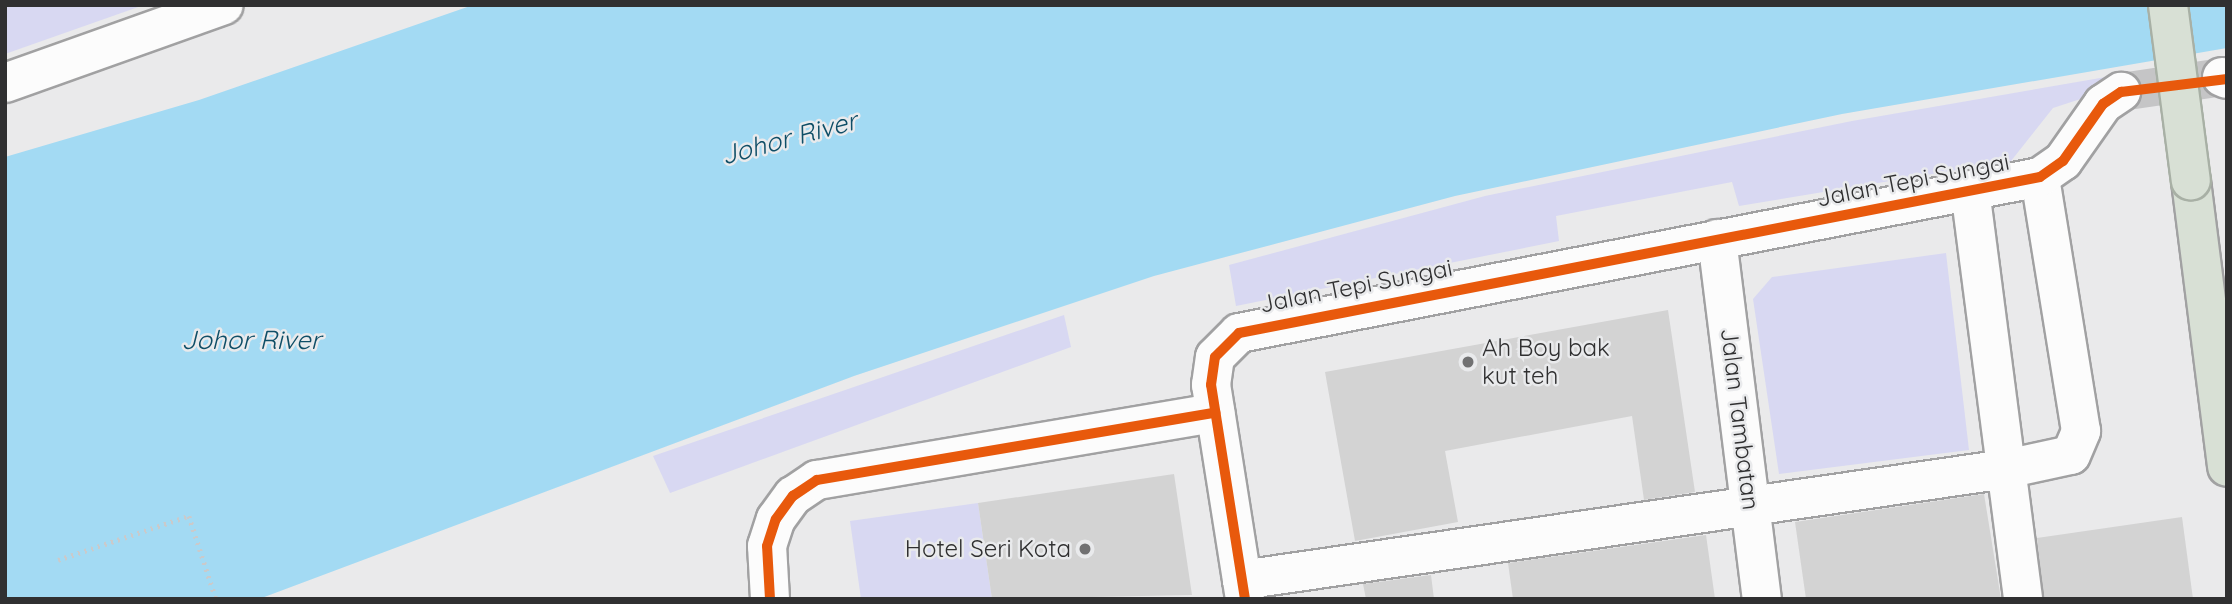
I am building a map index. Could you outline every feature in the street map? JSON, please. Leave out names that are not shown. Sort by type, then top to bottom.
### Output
[{"type":"highway","points":[[2168,5],[2227,467]]},
{"type":"street","points":[[5,83],[224,5]]},
{"type":"street","points":[[2040,177],[2063,161],[2103,104],[2121,92]]},
{"type":"street","name":"Jalan Tepi Sungai","points":[[1215,413],[1211,385],[1215,357],[1225,343],[1256,326],[2040,177],[2081,431],[2071,455],[2006,469],[1751,503],[1244,589]]},
{"type":"street","points":[[1970,190],[2022,599]]},
{"type":"street","name":"Jalan Tambatan","points":[[1717,239],[1762,599]]},
{"type":"street","points":[[769,587],[767,546],[776,519],[793,496],[817,480],[1215,413],[1244,589]]},
{"type":"path","points":[[58,560],[189,516],[216,599]]},
{"type":"shaded area","points":[[5,5],[144,5],[5,54]]},
{"type":"shaded area","points":[[2106,77],[2108,90],[2053,108],[2011,161],[1739,206],[1732,182],[1556,216],[1559,241],[1236,306],[1229,265],[1485,196],[1852,121]]},
{"type":"shaded area","points":[[1946,253],[1969,450],[1779,474],[1753,299],[1772,277]]},
{"type":"shaded area","points":[[1064,315],[1071,347],[670,493],[653,456]]},
{"type":"shaded area","points":[[978,503],[992,599],[861,599],[850,521]]},
{"type":"water","name":"Johor River","points":[[473,5],[2227,5],[2227,48],[1842,114],[1455,196],[1154,276],[854,376],[259,599],[5,599],[5,157],[199,100]]},
{"type":"building","points":[[1668,310],[1695,492],[1644,500],[1632,416],[1445,451],[1458,522],[1355,541],[1325,372]]},
{"type":"building","name":"Hotel Seri Kota","points":[[1174,474],[1192,595],[992,599],[978,503]]},
{"type":"building","points":[[1984,494],[2001,599],[1806,599],[1795,522]]},
{"type":"building","points":[[2182,517],[2193,599],[2044,599],[2037,538]]},
{"type":"building","points":[[1706,535],[1715,599],[1513,599],[1508,563]]},
{"type":"building","points":[[1431,575],[1434,599],[1366,599],[1363,584]]},
{"type":"tunnel","points":[[2121,92],[2222,77]]},
{"type":"cycle path","points":[[1245,599],[1211,385],[1215,357],[1239,333],[2040,177],[2063,161],[2103,104],[2121,92],[2227,79]]},
{"type":"cycle path","points":[[770,599],[767,546],[776,519],[793,496],[817,480],[1215,413]]},
{"type":"place","name":"Ah Boy bak kut teh","points":[[1468,362]]},
{"type":"place","name":"Hotel Seri Kota","points":[[1085,549]]}]
